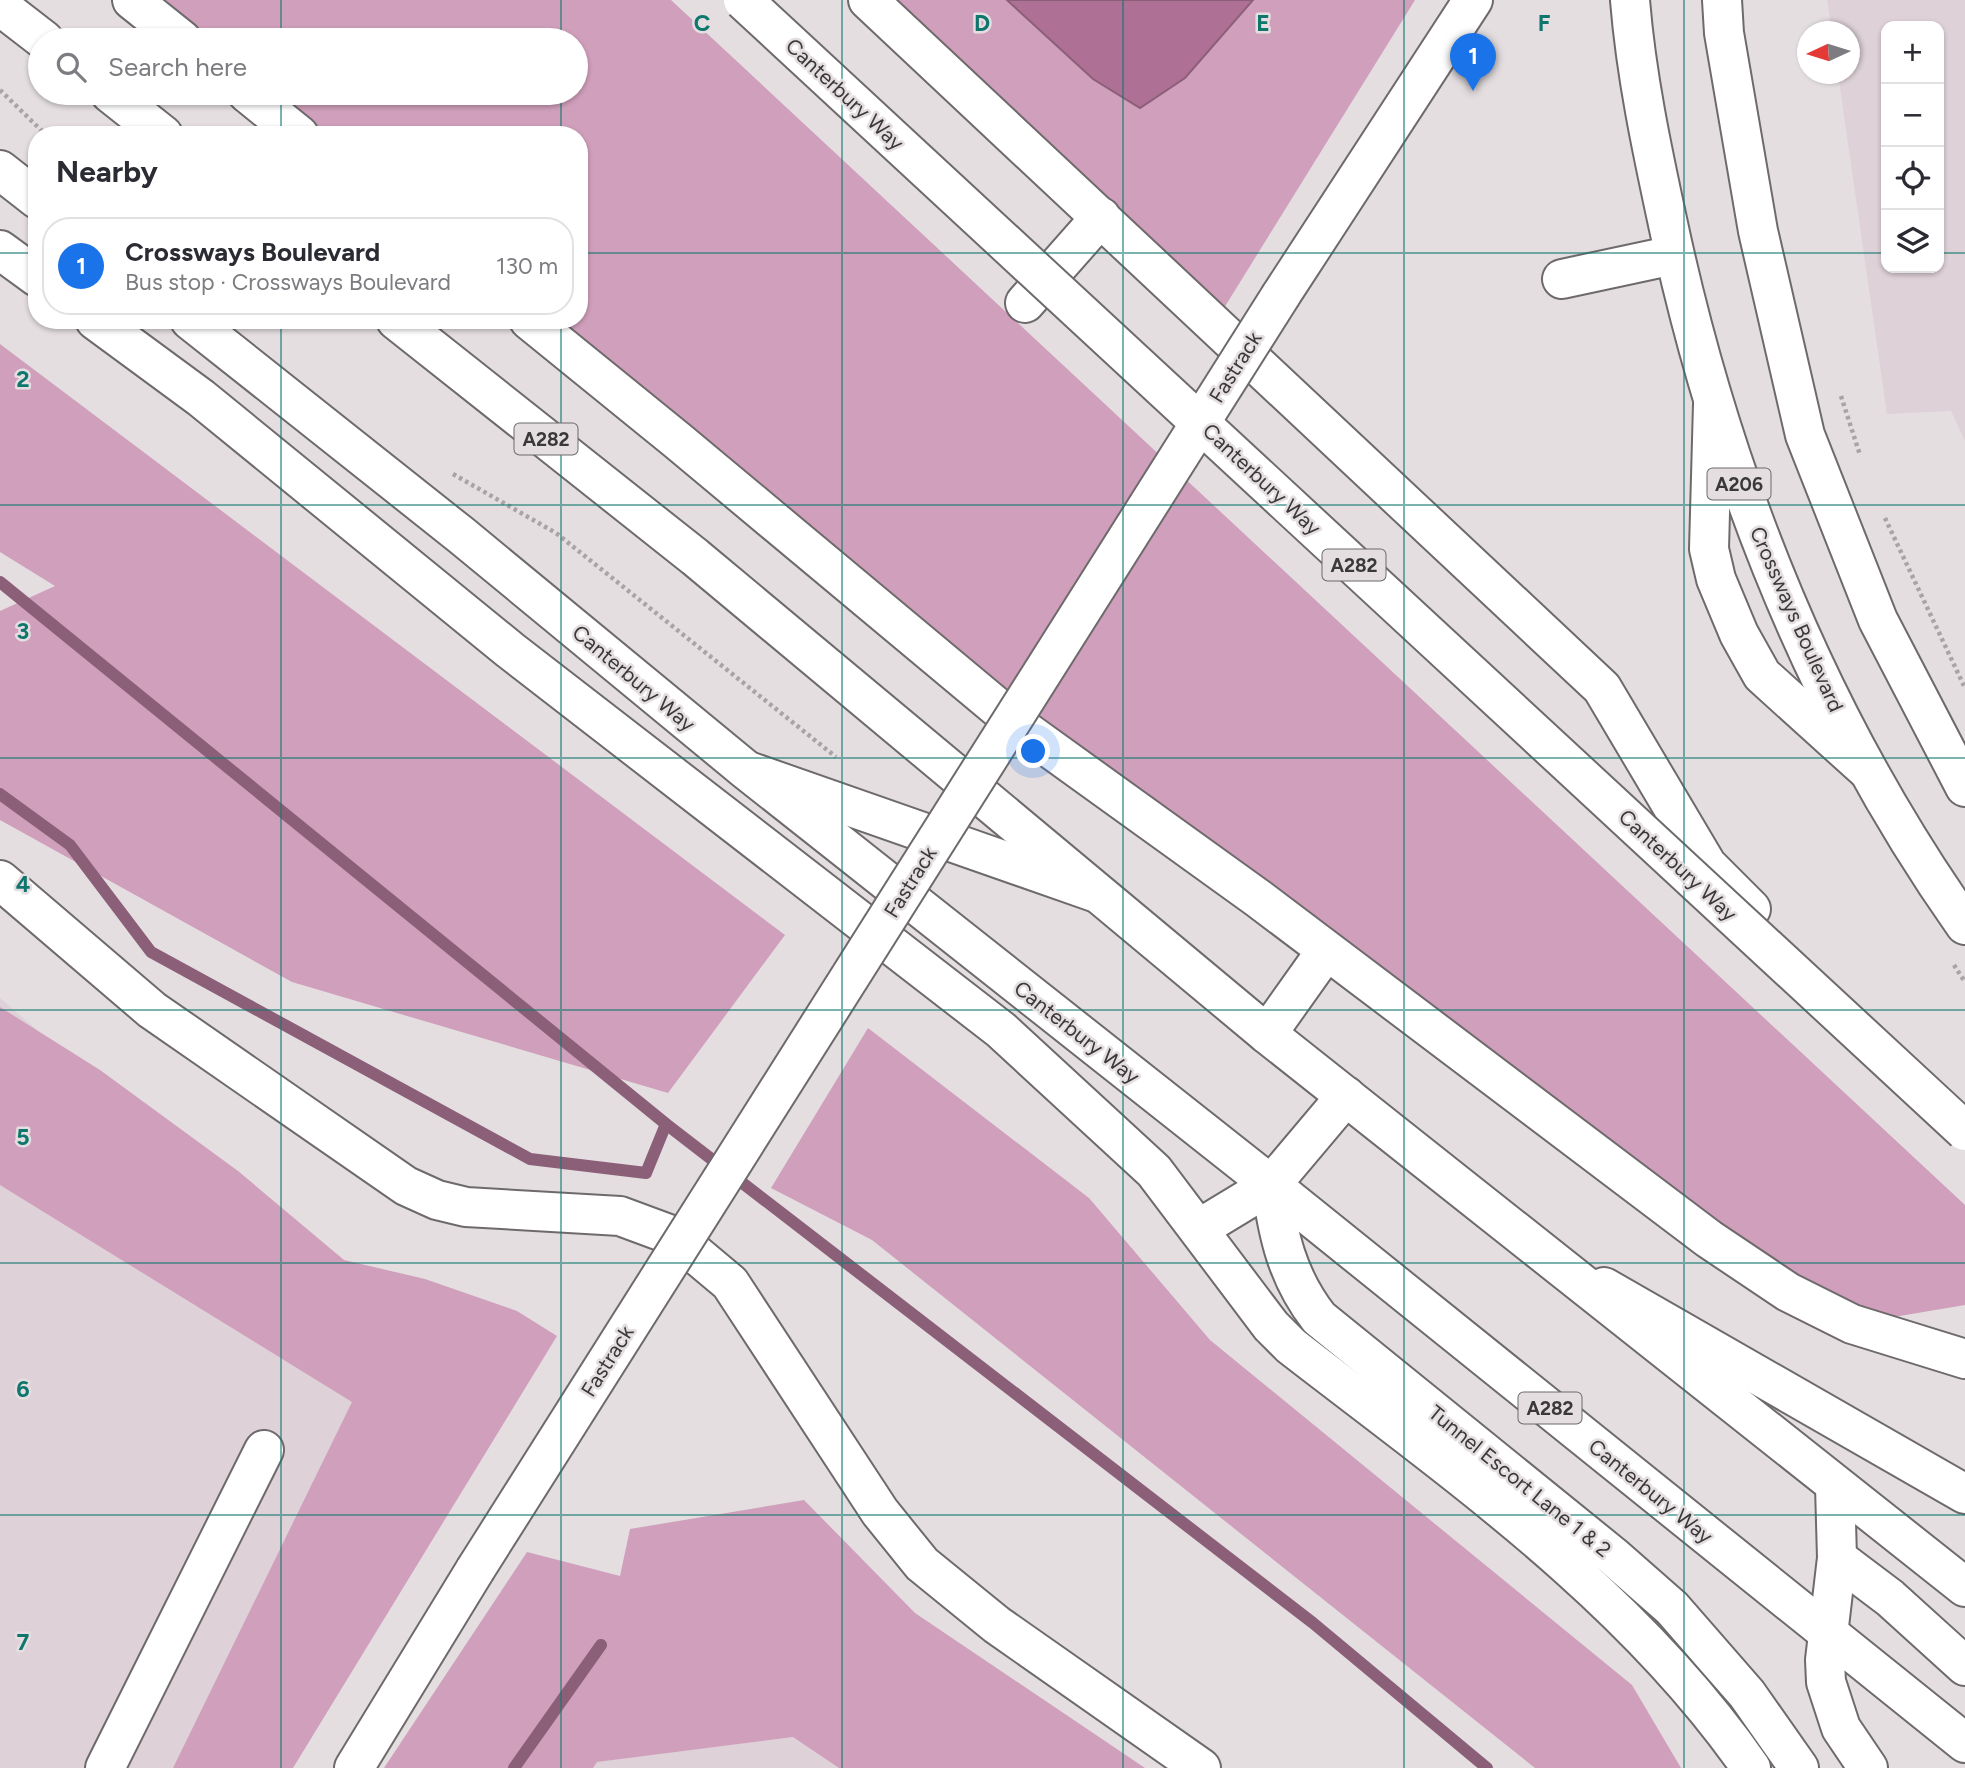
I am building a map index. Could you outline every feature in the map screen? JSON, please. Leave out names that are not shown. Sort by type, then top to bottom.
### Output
[{"type":"main road","points":[[132,0],[167,28]]},
{"type":"main road","name":"Canterbury Way","points":[[743,0],[1965,1130]]},
{"type":"main road","points":[[868,0],[1602,688],[1707,865],[1839,999],[1965,1114]]},
{"type":"main road","name":"Fastrack","points":[[354,1768],[475,1570],[1281,295],[1473,0]]},
{"type":"main road","name":"Crossways Boulevard","points":[[1630,0],[1635,54],[1674,255],[1732,466],[1771,568],[1821,679],[1870,773],[1965,926]]},
{"type":"main road","points":[[1722,0],[1724,33],[1758,231],[1805,435],[1878,620],[1965,787]]},
{"type":"main road","points":[[0,5],[29,28]]},
{"type":"main road","points":[[125,105],[152,126]]},
{"type":"main road","points":[[262,105],[288,126]]},
{"type":"main road","points":[[0,170],[28,192]]},
{"type":"main road","points":[[1025,303],[1101,217]]},
{"type":"main road","points":[[0,250],[28,270]]},
{"type":"main road","points":[[1562,279],[1674,255]]},
{"type":"main road","points":[[107,329],[201,398],[521,658],[1001,1030],[1154,1171],[1200,1228],[1271,1326],[1291,1346],[1611,1604],[1741,1753]]},
{"type":"main road","name":"Canterbury Way","points":[[201,329],[461,535],[746,770],[1271,1185],[1965,1743]]},
{"type":"main road","name":"A282","points":[[407,329],[716,575],[1267,1034],[1965,1587]]},
{"type":"main road","points":[[540,329],[1023,729],[1259,899],[1709,1239],[1788,1292],[1853,1324],[1965,1359]]},
{"type":"main road","points":[[1713,401],[1709,550],[1716,579],[1739,634],[1762,675],[1870,773]]},
{"type":"main road","points":[[746,770],[1100,894]]},
{"type":"main road","points":[[0,880],[152,1010],[407,1186],[437,1200],[466,1207],[620,1216],[674,1236],[730,1283],[880,1512],[922,1564],[997,1625],[1201,1768]]},
{"type":"main road","points":[[1267,1034],[1326,951]]},
{"type":"main road","points":[[1200,1228],[1271,1185],[1346,1096]]},
{"type":"main road","name":"Tunnel Escort Lane 1 & 2","points":[[1271,1185],[1284,1258],[1305,1299],[1319,1318],[1614,1557],[1672,1608],[1747,1694],[1799,1768]]},
{"type":"main road","points":[[1532,1245],[1965,1494]]},
{"type":"main road","points":[[105,1768],[264,1450]]},
{"type":"main road","points":[[1835,1486],[1837,1559],[1827,1633],[1826,1682],[1841,1728],[1868,1768]]},
{"type":"main road","points":[[1837,1559],[1890,1598],[1922,1630],[1965,1666]]},
{"type":"path","points":[[0,90],[37,126]]},
{"type":"path","points":[[1839,391],[1864,468]]},
{"type":"path","points":[[451,473],[556,533],[838,758]]},
{"type":"path","points":[[1880,506],[1965,688]]},
{"type":"shaded area","points":[[133,0],[671,0],[1965,1205],[1965,1305],[1852,1324],[1709,1239],[541,329],[588,329],[588,126],[289,126],[263,105],[588,105],[588,28],[168,28]]},
{"type":"shaded area","points":[[892,0],[1415,0],[1224,308]]},
{"type":"shaded area","points":[[1007,0],[1253,0],[1185,78],[1140,108],[1093,79]]},
{"type":"shaded area","points":[[1827,0],[1965,0],[1965,441],[1951,411],[1887,414],[1839,84],[1860,84],[1860,21],[1830,21]]},
{"type":"shaded area","points":[[0,344],[785,935],[668,1093],[292,982],[0,820],[0,611],[55,586],[0,552]]},
{"type":"shaded area","points":[[0,998],[424,1364],[201,1768],[0,1768]]},
{"type":"shaded area","points":[[0,1007],[100,1070],[238,1171],[344,1260],[425,1279],[517,1311],[557,1336],[293,1768],[173,1768],[352,1402],[0,1185]]},
{"type":"shaded area","points":[[868,1028],[1089,1198],[1210,1340],[1632,1685],[1681,1768],[1535,1768],[872,1240],[771,1188]]},
{"type":"shaded area","points":[[804,1500],[915,1613],[1145,1768],[839,1768],[793,1737],[597,1762],[593,1768],[384,1768],[527,1552],[620,1576],[630,1529]]},
{"type":"shaded area","points":[[793,1737],[841,1768],[593,1768],[596,1762]]},
{"type":"waterway","points":[[0,582],[666,1124],[1313,1623],[1487,1768]]},
{"type":"waterway","points":[[0,794],[70,845],[151,952],[530,1159],[646,1173],[666,1124]]},
{"type":"waterway","points":[[514,1768],[601,1645]]},
{"type":"place","name":"Crossways Boulevard","points":[[1473,91]]}]
